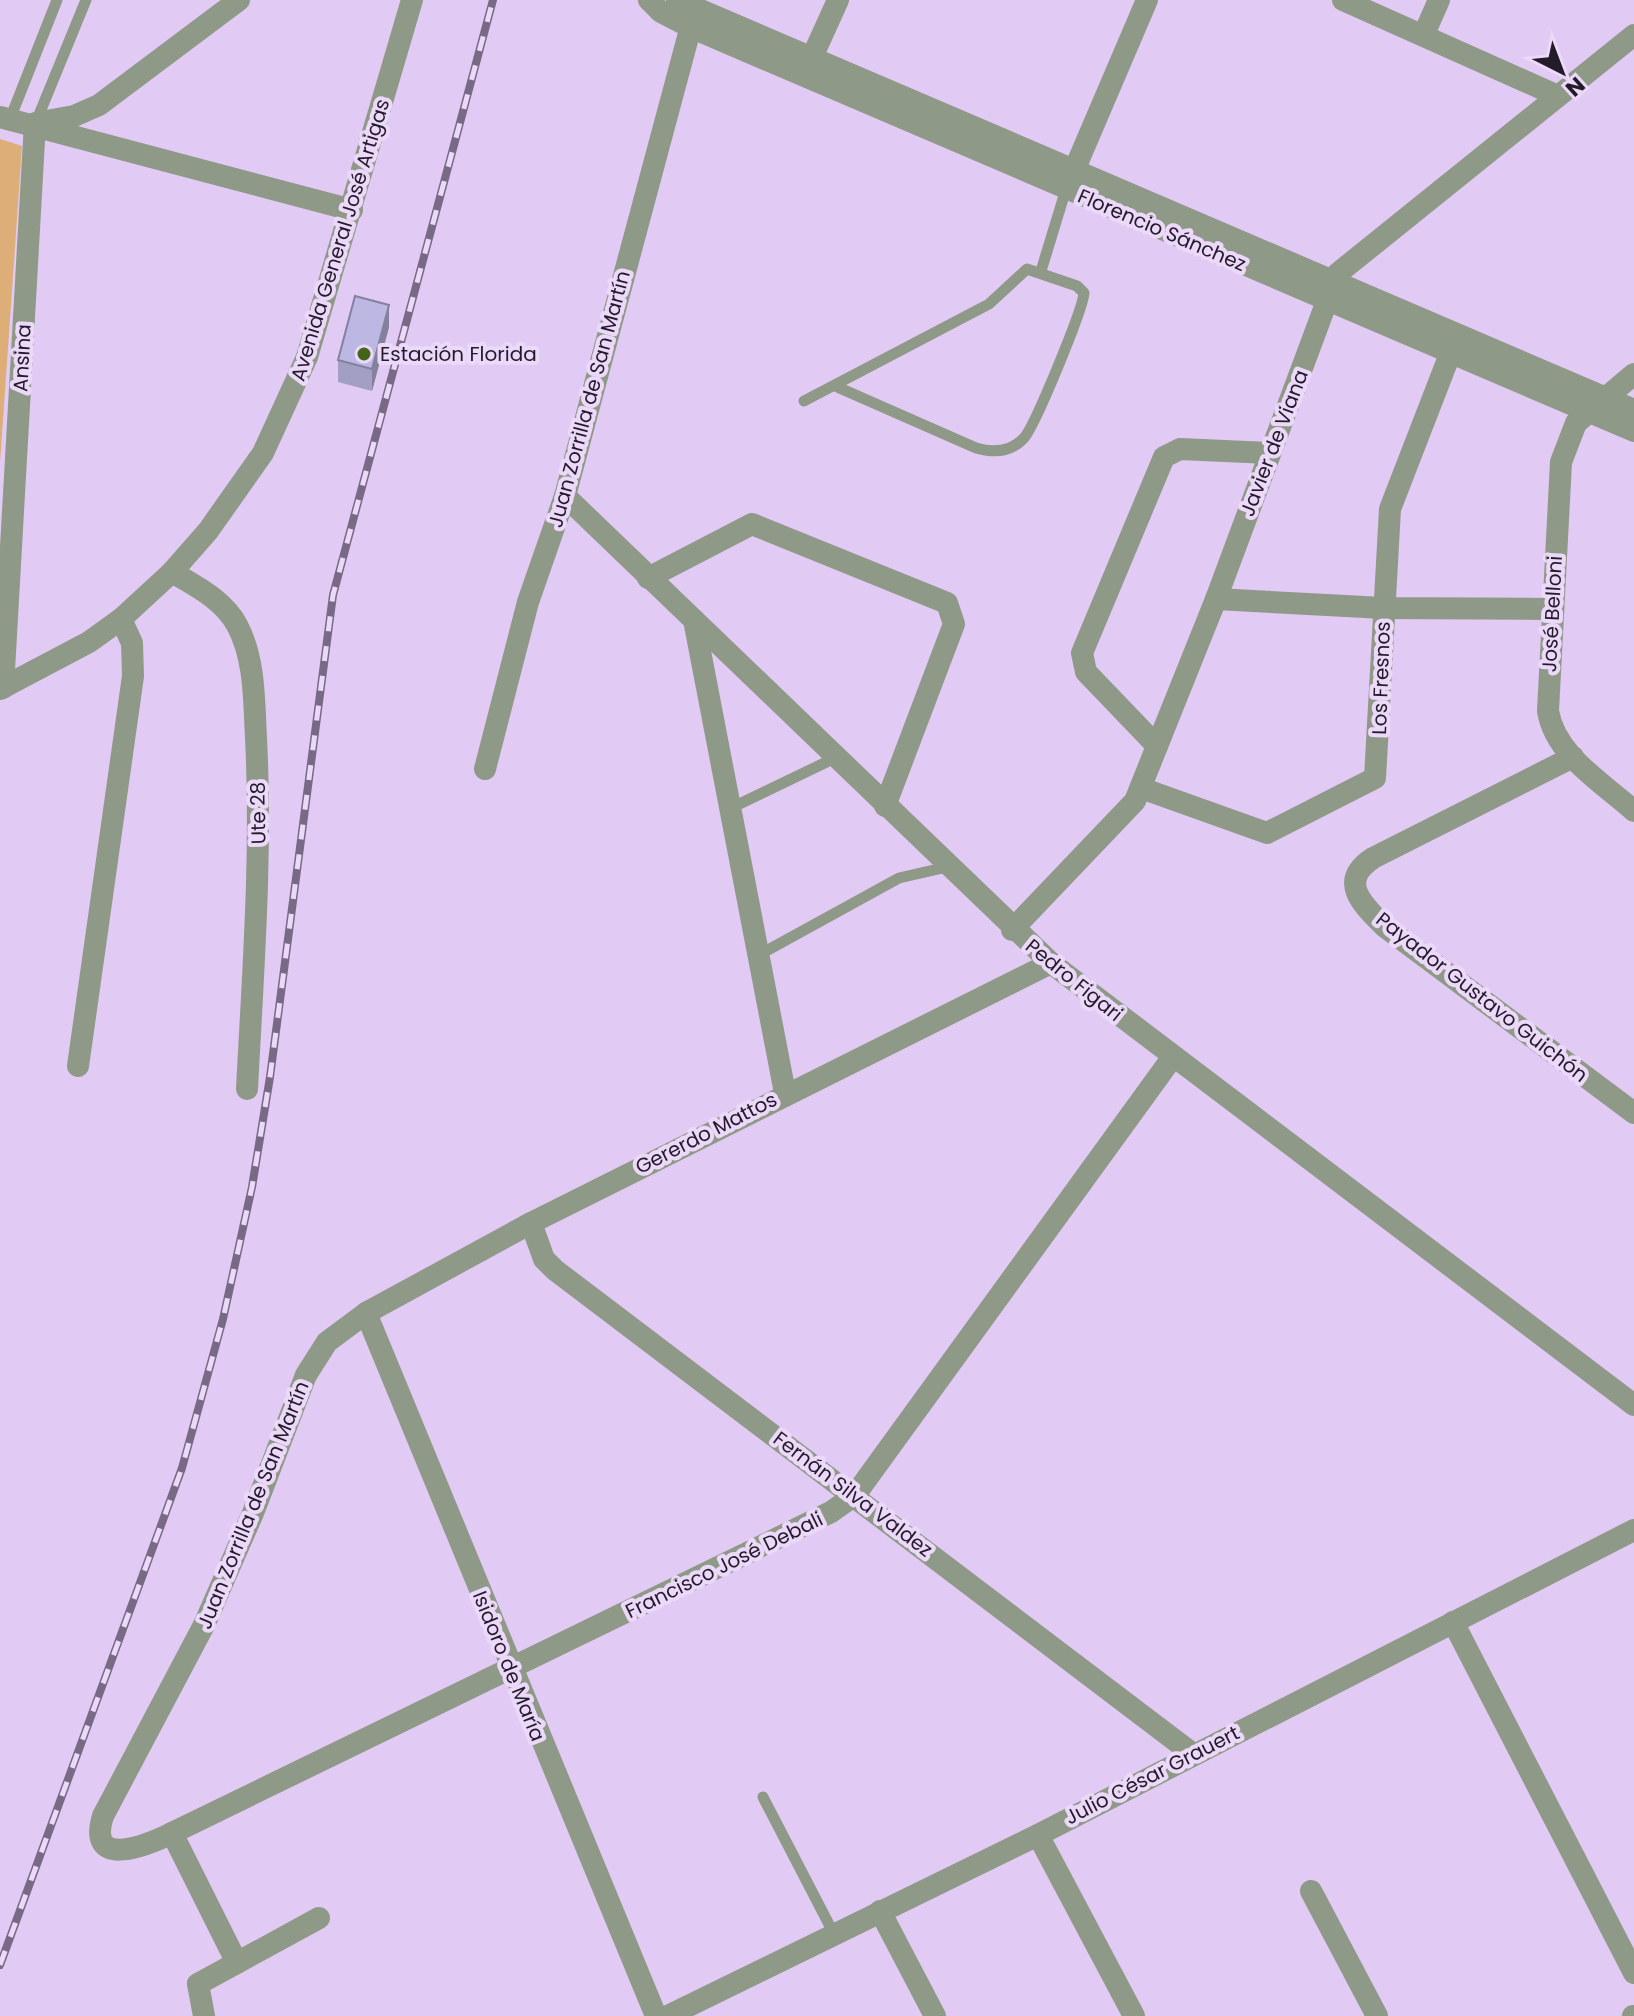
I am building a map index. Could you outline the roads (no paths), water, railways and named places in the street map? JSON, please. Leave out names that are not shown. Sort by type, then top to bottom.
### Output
[{"type":"street","points":[[35,123],[74,116],[99,105],[239,0]]},
{"type":"street","name":"Avenida General José Artigas","points":[[1,687],[89,642],[121,619],[172,572],[236,493],[283,416],[307,357],[412,0]]},
{"type":"street","points":[[649,0],[661,12],[688,12]]},
{"type":"street","points":[[808,66],[838,0]]},
{"type":"street","points":[[1070,179],[1147,0]]},
{"type":"street","points":[[1343,0],[1558,96]]},
{"type":"street","points":[[1424,34],[1439,0]]},
{"type":"street","name":"Florencio Sánchez","points":[[688,12],[1330,292],[1596,404],[1634,431]]},
{"type":"street","name":"Juan Zorrilla de San Martín","points":[[485,769],[528,602],[565,496],[688,12]]},
{"type":"street","name":"Javier de Viana","points":[[1012,930],[1129,811],[1141,788],[1216,599],[1330,292],[1343,267],[1634,35]]},
{"type":"street","points":[[5,118],[35,123],[352,210]]},
{"type":"street","name":"Ansina","points":[[1,687],[35,123]]},
{"type":"street","name":"Los Fresnos","points":[[1141,788],[1267,833],[1367,785],[1377,770],[1390,509],[1454,344]]},
{"type":"street","points":[[1596,404],[1634,374]]},
{"type":"street","name":"Florencio Sánchez","points":[[1596,404],[1634,410]]},
{"type":"street","name":"José Belloni","points":[[1596,404],[1576,423],[1561,462],[1548,711],[1555,736],[1573,757],[1634,811]]},
{"type":"street","points":[[1157,746],[1086,672],[1082,653],[1164,457],[1180,449],[1269,453]]},
{"type":"street","name":"Pedro Figari","points":[[565,496],[648,578],[839,755],[885,806],[1012,930],[1172,1058],[1634,1405]]},
{"type":"street","points":[[648,578],[752,524],[947,603],[954,624],[885,806]]},
{"type":"street","name":"Ute 28","points":[[172,572],[213,597],[236,623],[246,650],[253,686],[260,827],[247,1089]]},
{"type":"street","points":[[1216,599],[1383,608],[1551,609]]},
{"type":"street","points":[[78,1066],[133,676],[132,643],[121,619]]},
{"type":"street","points":[[694,620],[785,1093]]},
{"type":"street","name":"Payador Gustavo Guichón","points":[[1573,757],[1373,858],[1356,871],[1354,881],[1362,901],[1385,927],[1634,1113]]},
{"type":"street","name":"Gererdo Mattos","points":[[366,1313],[531,1223],[785,1093],[1051,963]]},
{"type":"street","name":"Francisco José Debali","points":[[103,1842],[111,1849],[131,1851],[172,1833],[831,1512],[855,1495],[1172,1058]]},
{"type":"street","name":"Fernán Silva Valdez","points":[[531,1223],[544,1259],[555,1270],[1193,1754]]},
{"type":"street","name":"Juan Zorrilla de San Martín","points":[[103,1842],[100,1835],[103,1816],[204,1625],[253,1513],[306,1375],[327,1342],[366,1313]]},
{"type":"street","name":"Isidoro de María","points":[[366,1313],[510,1670],[669,2015]]},
{"type":"street","name":"Julio César Grauert","points":[[669,2015],[1038,1835],[1634,1530]]},
{"type":"street","points":[[1453,1622],[1634,1973]]},
{"type":"street","points":[[172,1833],[237,1963]]},
{"type":"street","points":[[1038,1835],[1134,2016]]},
{"type":"street","points":[[1311,1891],[1377,2016]]},
{"type":"street","points":[[880,1911],[935,2016]]},
{"type":"street","points":[[204,2016],[198,1984],[319,1918]]},
{"type":"lane","points":[[5,118],[57,0]]},
{"type":"lane","points":[[35,123],[86,0]]},
{"type":"lane","points":[[1041,271],[1070,179]]},
{"type":"lane","points":[[804,401],[989,304],[1020,273],[1041,271],[1077,286],[1084,298],[1029,432],[1014,446],[991,452],[976,448],[835,386]]},
{"type":"lane","points":[[729,809],[839,755]]},
{"type":"lane","points":[[757,957],[899,878],[947,867]]},
{"type":"lane","points":[[763,1797],[834,1934]]},
{"type":"railway","points":[[0,1965],[182,1468],[223,1319],[252,1187],[270,1077],[333,595],[493,0]]},
{"type":"place","name":"Estación Florida","points":[[364,354]]}]
